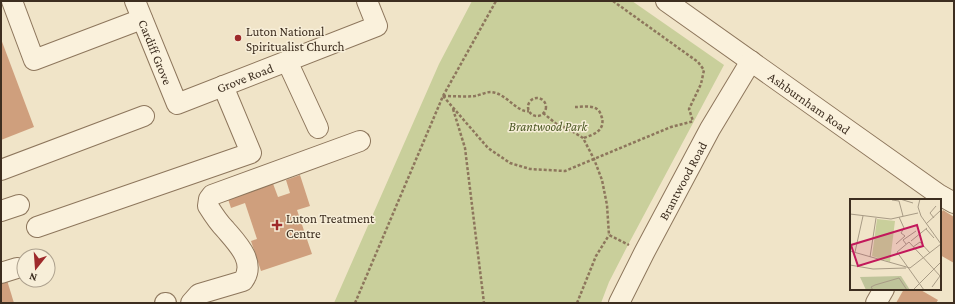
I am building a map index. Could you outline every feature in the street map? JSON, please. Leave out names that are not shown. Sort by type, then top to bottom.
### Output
[{"type":"street","points":[[12,1],[34,60],[138,10]]},
{"type":"street","name":"Grove Road","points":[[177,104],[377,26],[367,1]]},
{"type":"street","name":"Ashburnham Road","points":[[666,1],[942,199]]},
{"type":"street","name":"Cardiff Grove","points":[[138,10],[177,104]]},
{"type":"street","points":[[287,61],[318,128]]},
{"type":"street","name":"Brantwood Road","points":[[619,303],[702,125],[751,61]]},
{"type":"street","points":[[37,227],[251,153],[223,86]]},
{"type":"street","points":[[1,170],[144,116]]},
{"type":"street","points":[[191,303],[199,294],[243,281],[246,276],[248,266],[241,248],[208,206],[208,199],[212,195],[360,141]]},
{"type":"street","points":[[876,303],[883,290]]},
{"type":"path","points":[[355,303],[443,96],[496,1]]},
{"type":"path","points":[[614,1],[698,62],[704,70],[701,84],[690,109],[702,125]]},
{"type":"path","points":[[443,96],[475,96],[490,92],[508,99],[521,111],[529,111],[536,116],[545,111],[545,105],[542,100],[536,98],[529,103],[529,111]]},
{"type":"path","points":[[443,96],[488,148],[510,163],[530,169],[565,171],[671,127],[702,125]]},
{"type":"path","points":[[575,107],[585,106],[597,110],[601,114],[602,120],[600,130],[583,138]]},
{"type":"path","points":[[452,107],[465,148],[484,303]]},
{"type":"path","points":[[543,113],[559,126],[567,128],[583,138],[594,159],[602,180],[607,205],[609,235],[596,256],[577,303]]},
{"type":"path","points":[[609,235],[644,252]]},
{"type":"green space","name":"Brantwood Park","points":[[472,1],[632,1],[724,65],[628,245],[609,282],[601,303],[334,303],[439,64]]},
{"type":"building","points":[[1,39],[34,127],[1,140]]},
{"type":"building","name":"Luton Treatment Centre","points":[[300,175],[310,206],[297,210],[312,254],[261,271],[251,241],[257,239],[245,203],[231,208],[227,196],[272,181],[278,197],[290,193],[286,180]]},
{"type":"building","points":[[943,210],[954,217],[954,263],[941,256],[941,213]]},
{"type":"building","points":[[6,277],[14,303],[1,303],[1,279]]},
{"type":"building","points":[[903,290],[921,290],[938,300],[936,303],[896,303]]},
{"type":"place","name":"Luton National Spiritualist Church","points":[[238,38]]},
{"type":"place","name":"Luton Treatment Centre","points":[[277,225]]}]
